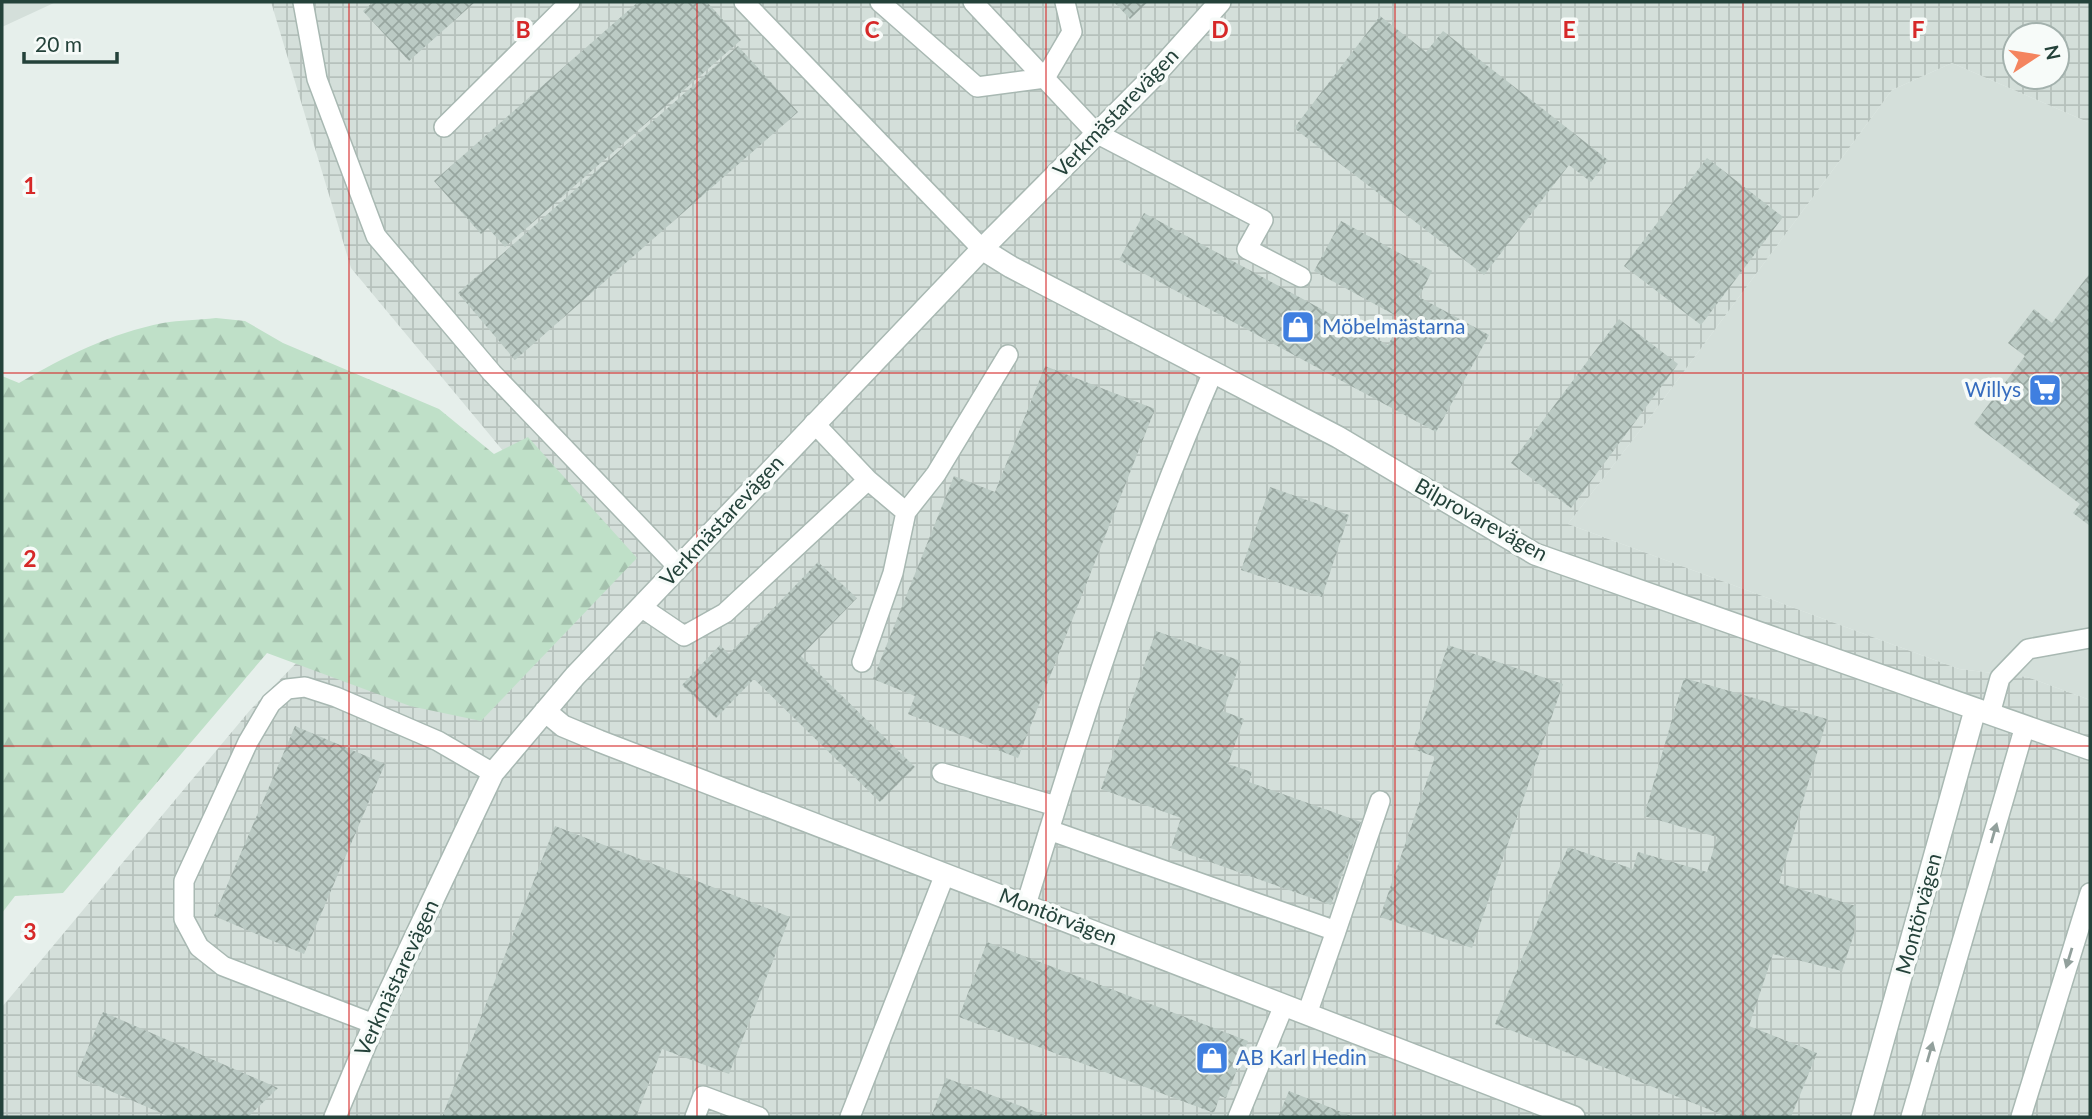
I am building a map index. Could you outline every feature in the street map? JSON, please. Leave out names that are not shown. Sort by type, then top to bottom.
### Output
[{"type":"street","name":"Verkmästarevägen","points":[[335,1117],[374,1024],[493,773],[575,676],[814,423],[1152,78],[1220,2]]},
{"type":"street","name":"Bilprovarevägen","points":[[982,249],[1011,267],[1338,437],[1535,554],[2090,749]]},
{"type":"street","name":"Montörvägen","points":[[545,711],[563,726],[599,741],[1574,1117]]},
{"type":"street","name":"Montörvägen","points":[[1862,1117],[1982,712]]},
{"type":"lane","points":[[303,2],[317,79],[376,236],[492,373],[678,567]]},
{"type":"lane","points":[[444,127],[570,2]]},
{"type":"lane","points":[[744,2],[982,249]]},
{"type":"lane","points":[[880,2],[977,87],[1045,78]]},
{"type":"lane","points":[[973,2],[1096,133],[1263,220],[1247,249],[1301,277]]},
{"type":"lane","points":[[1045,78],[1072,32],[1065,2]]},
{"type":"lane","points":[[862,662],[893,573],[906,512],[936,474],[1008,355]]},
{"type":"lane","points":[[1026,905],[1125,594],[1186,434],[1213,372]]},
{"type":"lane","points":[[814,423],[868,480],[906,512]]},
{"type":"lane","points":[[641,607],[684,636],[725,613],[868,480]]},
{"type":"lane","points":[[1982,712],[2000,678],[2028,649],[2090,638]]},
{"type":"lane","points":[[374,1024],[223,966],[199,947],[184,919],[184,881],[248,742],[271,703],[287,689],[305,687],[336,696],[438,741],[493,773]]},
{"type":"lane","points":[[1911,1117],[2025,726]]},
{"type":"lane","points":[[942,773],[1056,806]]},
{"type":"lane","points":[[1307,1014],[1380,801]]},
{"type":"lane","points":[[1049,830],[1336,931]]},
{"type":"lane","points":[[850,1117],[945,874]]},
{"type":"lane","points":[[2021,1117],[2090,893]]},
{"type":"lane","points":[[1238,1117],[1284,1005]]},
{"type":"lane","points":[[695,1117],[703,1096],[759,1117]]},
{"type":"shaded area","points":[[2,2],[56,2],[2,27]]},
{"type":"shaded area","points":[[271,2],[2090,2],[2090,123],[2016,91],[2071,91],[2071,21],[2001,21],[2001,84],[1952,63],[1892,90],[1568,524],[1959,669],[2027,677],[2090,700],[2090,1117],[2,1117],[2,1007],[251,709],[504,452],[351,268]]},
{"type":"shaded area","points":[[1952,63],[2001,84],[2001,91],[2016,91],[2090,123],[2090,700],[2027,677],[1959,669],[1568,524],[1892,90]]},
{"type":"green space","points":[[216,318],[245,321],[283,343],[439,409],[494,454],[528,437],[637,558],[481,721],[410,706],[267,653],[63,893],[15,896],[2,913],[2,376],[19,383],[71,355],[125,333],[163,323]]},
{"type":"building","points":[[373,2],[475,2],[409,61],[363,11]]},
{"type":"building","points":[[638,2],[707,2],[741,40],[505,247],[488,228],[481,234],[434,181]]},
{"type":"building","points":[[1114,2],[1148,2],[1130,19]]},
{"type":"building","points":[[1380,16],[1426,52],[1443,31],[1608,160],[1591,182],[1569,165],[1484,275],[1294,128]]},
{"type":"building","points":[[738,46],[798,112],[515,360],[458,293]]},
{"type":"building","points":[[1707,158],[1783,217],[1701,325],[1624,266]]},
{"type":"building","name":"Möbelmästarna","points":[[1144,213],[1388,345],[1402,319],[1314,271],[1341,221],[1432,271],[1419,297],[1489,335],[1436,432],[1119,260]]},
{"type":"building","name":"Willys","points":[[2090,273],[2090,526],[2073,513],[2080,504],[1974,424],[2025,356],[2008,343],[2034,309],[2052,323]]},
{"type":"building","points":[[1619,319],[1678,364],[1571,508],[1511,463]]},
{"type":"building","points":[[1045,366],[1155,409],[1018,758],[908,714],[915,696],[873,679],[954,476],[995,492]]},
{"type":"building","points":[[1270,487],[1349,515],[1322,597],[1241,570]]},
{"type":"building","points":[[818,562],[857,598],[801,656],[915,767],[880,802],[754,679],[716,718],[682,685],[720,645],[729,654]]},
{"type":"building","points":[[1156,631],[1241,661],[1223,711],[1244,719],[1228,764],[1252,772],[1249,782],[1361,822],[1331,905],[1171,848],[1181,818],[1101,789]]},
{"type":"building","points":[[1448,645],[1563,684],[1472,948],[1380,917],[1435,757],[1413,749]]},
{"type":"building","points":[[1684,678],[1827,719],[1779,883],[1856,906],[1854,934],[1842,971],[1773,954],[1749,1026],[1817,1053],[1791,1117],[1728,1117],[1495,1024],[1568,847],[1633,869],[1638,852],[1707,872],[1717,837],[1644,816]]},
{"type":"building","points":[[295,726],[385,764],[304,954],[214,916]]},
{"type":"building","points":[[555,826],[790,917],[729,1074],[662,1049],[636,1117],[442,1117]]},
{"type":"building","points":[[987,942],[1248,1041],[1226,1098],[1220,1096],[1214,1113],[959,1017]]},
{"type":"building","points":[[103,1012],[278,1088],[248,1117],[170,1117],[76,1076]]},
{"type":"building","points":[[946,1078],[1050,1117],[931,1117]]},
{"type":"building","points":[[1289,1091],[1354,1117],[1278,1117]]},
{"type":"place","name":"Möbelmästarna","points":[[1298,327]]},
{"type":"place","name":"Willys","points":[[2045,390]]},
{"type":"place","name":"AB Karl Hedin","points":[[1212,1058]]}]
